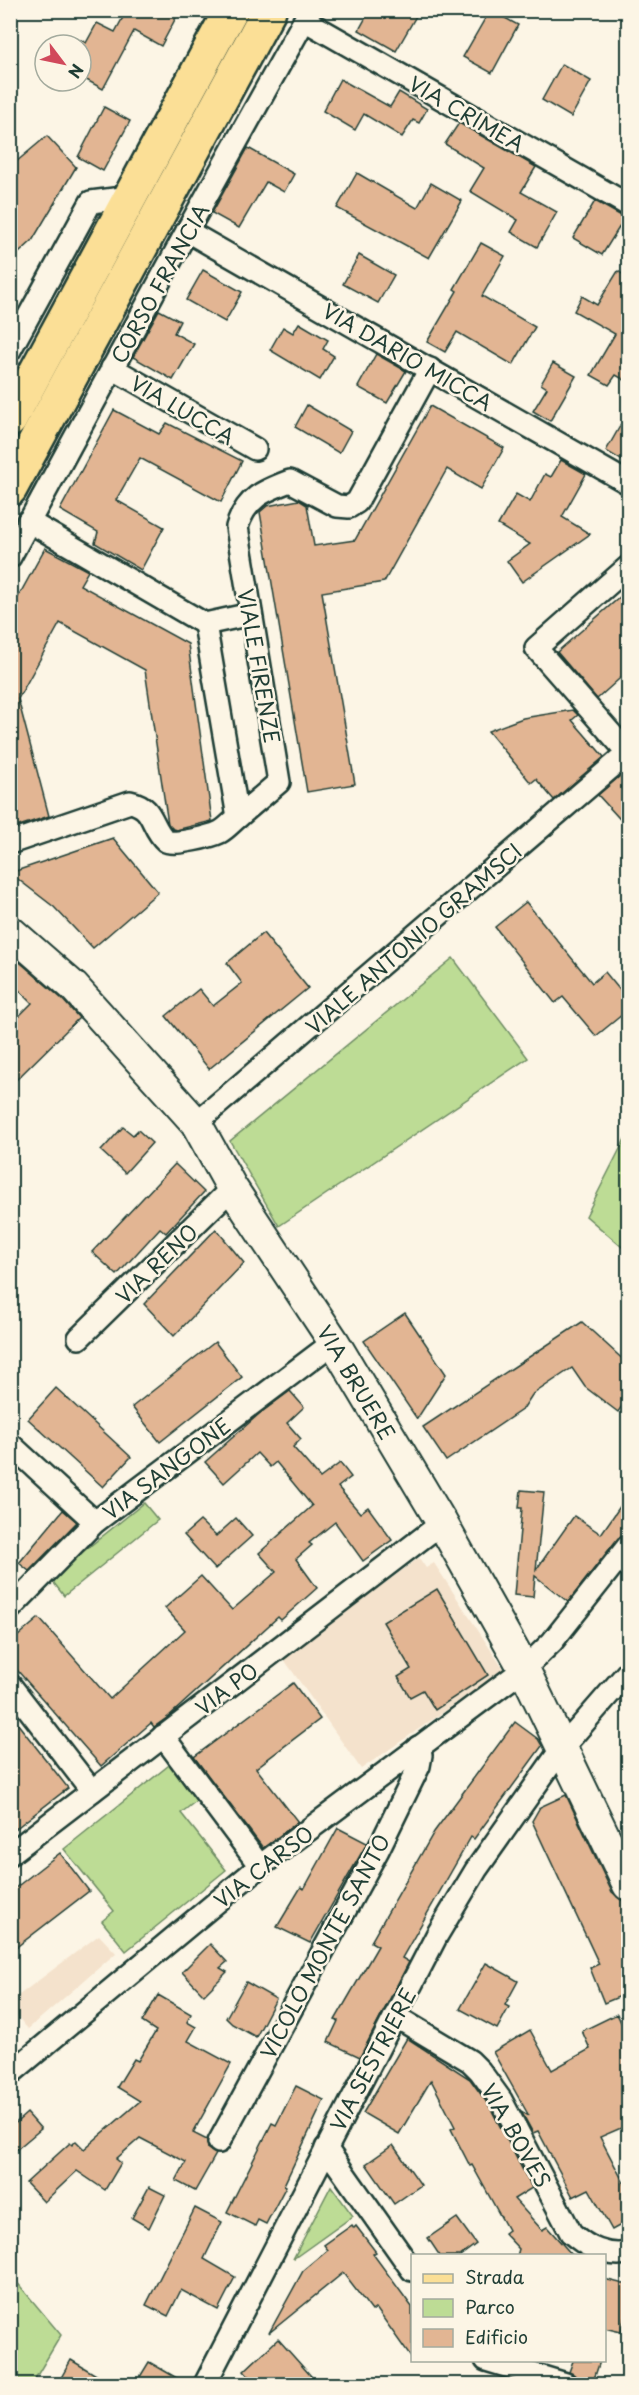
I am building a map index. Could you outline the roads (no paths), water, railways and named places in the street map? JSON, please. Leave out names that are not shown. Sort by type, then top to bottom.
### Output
[{"type":"main road","points":[[10,420],[231,10]]},
{"type":"main road","name":"CORSO FRANCIA","points":[[10,489],[269,10]]},
{"type":"street","name":"VIA CRIMEA","points":[[308,16],[628,205]]},
{"type":"street","name":"CORSO FRANCIA","points":[[10,557],[187,231],[308,16]]},
{"type":"street","points":[[10,350],[91,202],[130,197]]},
{"type":"street","name":"VIA DARIO MICCA","points":[[187,231],[628,483]]},
{"type":"street","name":"VIA LUCCA","points":[[112,368],[255,449]]},
{"type":"street","name":"VIALE FIRENZE","points":[[10,843],[130,802],[140,804],[148,812],[166,841],[174,844],[220,832],[279,782],[237,528],[241,515],[263,491],[290,481],[337,507],[349,507],[357,502],[430,369]]},
{"type":"street","points":[[28,521],[205,624],[251,614]]},
{"type":"street","name":"VIALE ANTONIO GRAMSCI","points":[[196,1123],[628,753],[536,648],[628,567]]},
{"type":"street","points":[[205,624],[238,817]]},
{"type":"street","name":"VIA BRUERE","points":[[10,931],[74,987],[196,1123],[232,1188],[334,1341],[442,1523],[524,1669],[628,1885]]},
{"type":"street","name":"VIA RENO","points":[[79,1338],[232,1188]]},
{"type":"street","name":"VIA SANGONE","points":[[10,1609],[95,1522],[334,1341]]},
{"type":"street","points":[[10,1444],[95,1522]]},
{"type":"street","name":"VIA PO","points":[[10,1854],[442,1523]]},
{"type":"street","name":"VIA CARSO","points":[[10,2074],[260,1866],[524,1669],[552,1642],[628,1546]]},
{"type":"street","name":"VIA SESTRIERE","points":[[212,2382],[326,2148],[437,1935],[476,1870],[562,1748],[628,1672]]},
{"type":"street","points":[[10,1685],[92,1791]]},
{"type":"street","points":[[163,1736],[260,1866]]},
{"type":"street","name":"VICOLO MONTE SANTO","points":[[219,2142],[378,1850],[419,1766],[421,1755],[418,1747]]},
{"type":"street","name":"VIA BOVES","points":[[395,2016],[470,2061],[480,2072],[501,2100],[571,2233],[584,2244],[601,2252],[617,2255],[628,2253]]},
{"type":"street","points":[[326,2148],[411,2269]]},
{"type":"street","points":[[489,2362],[566,2385]]}]
